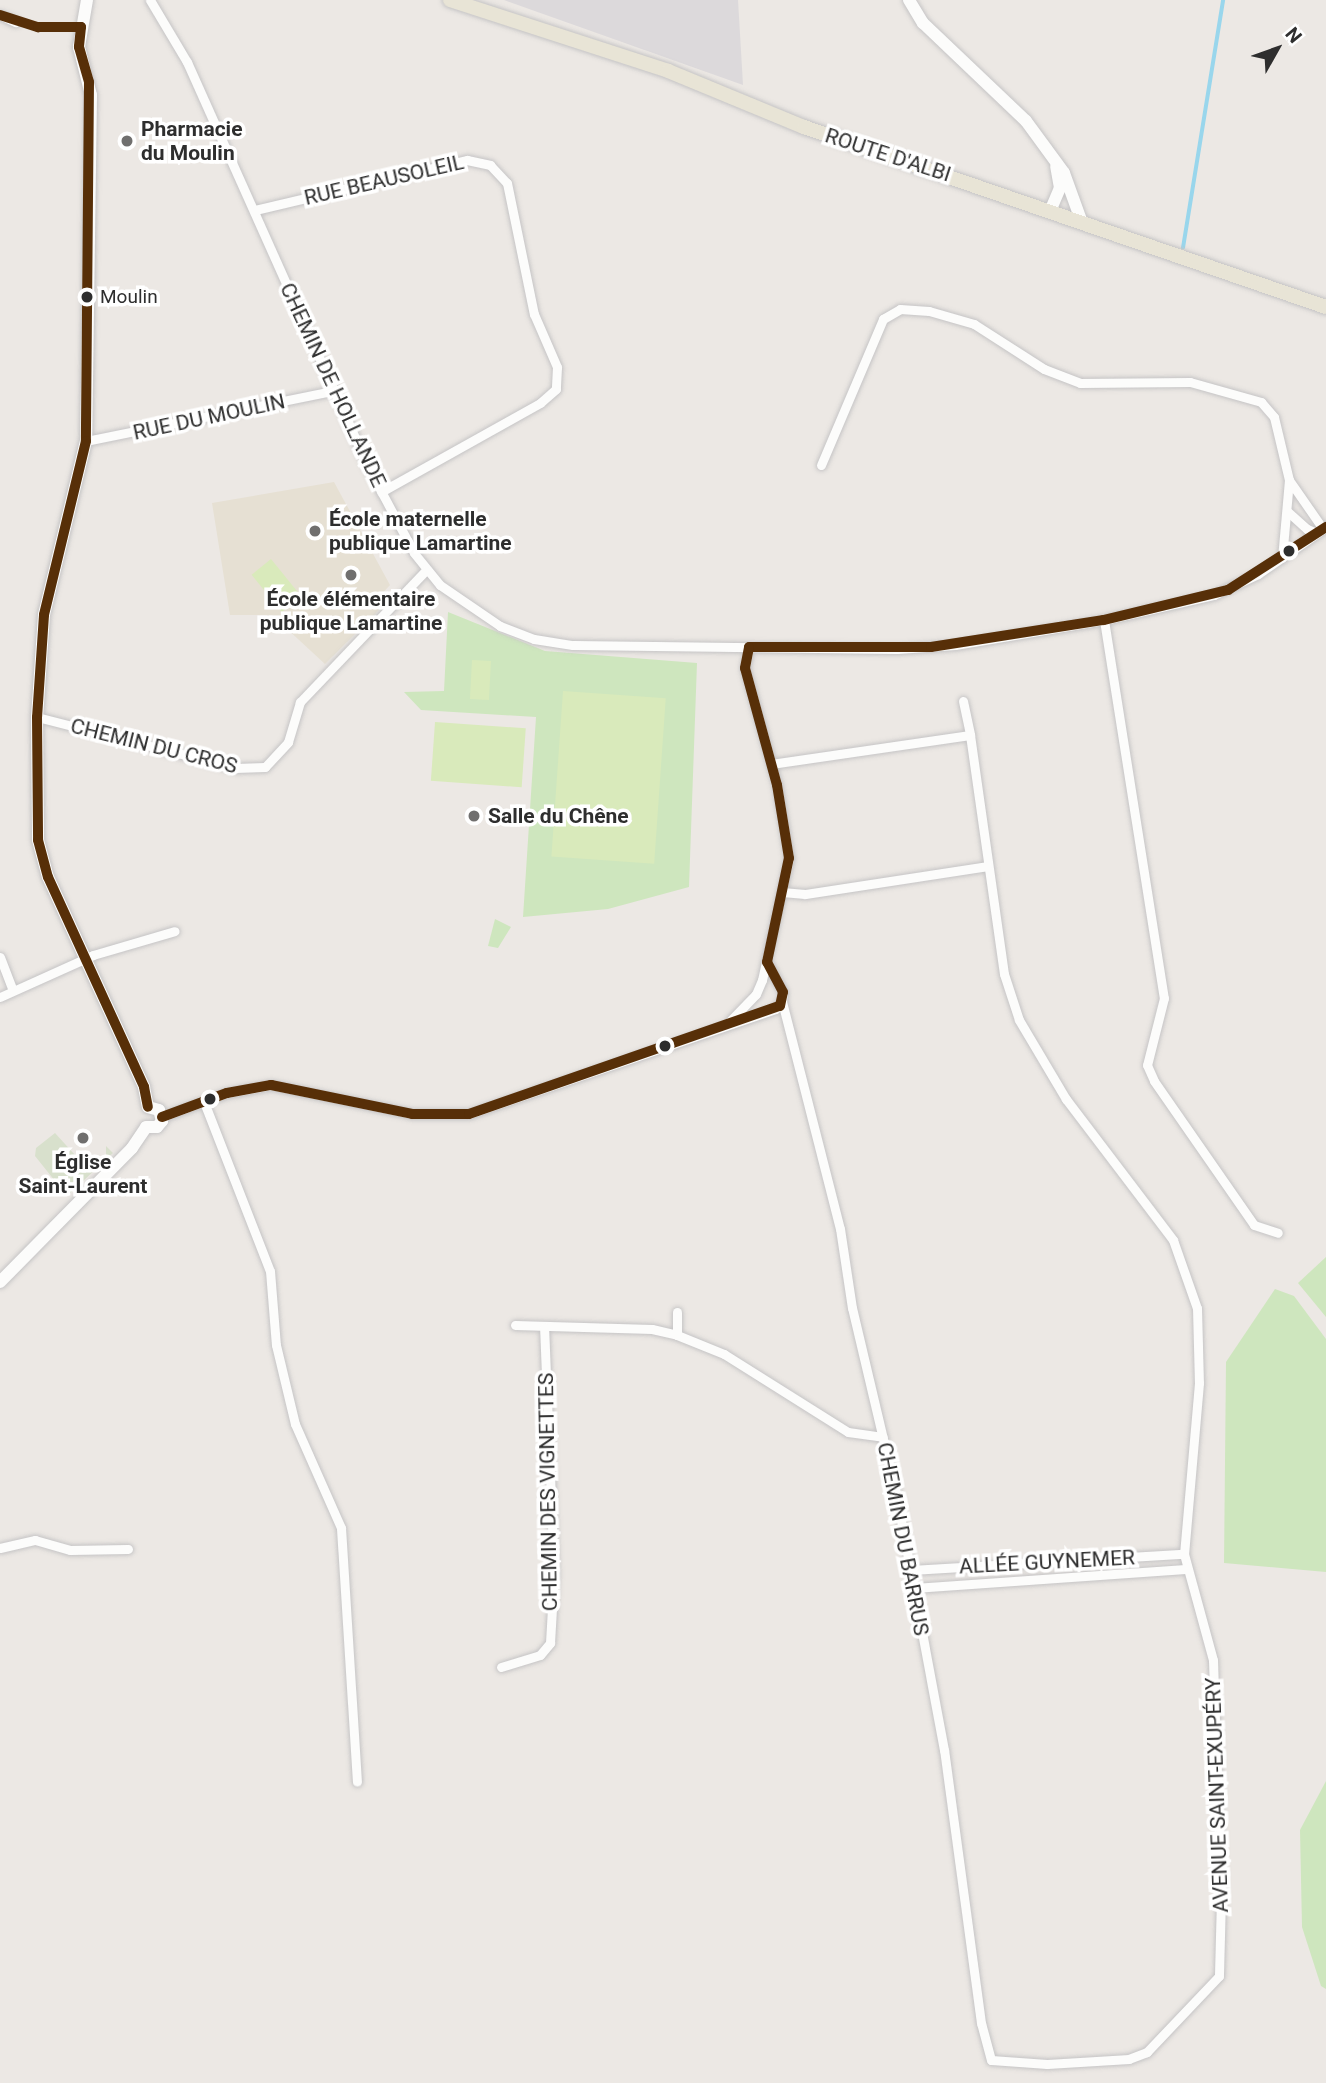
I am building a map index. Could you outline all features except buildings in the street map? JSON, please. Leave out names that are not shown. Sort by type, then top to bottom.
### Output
[{"type":"main road","name":"ROUTE D'ALBI","points":[[450,0],[668,71],[804,127],[1051,209],[1326,307]]},
{"type":"street","points":[[87,0],[79,47],[91,95],[86,441],[44,615],[37,717],[38,840],[48,877],[144,1087],[148,1107]]},
{"type":"street","name":"CHEMIN DE HOLLANDE","points":[[150,0],[187,62],[255,210],[332,391],[381,492],[426,570],[476,612],[544,641],[749,647],[932,647],[1104,620],[1214,595],[1282,558],[1322,529]]},
{"type":"street","points":[[909,0],[923,23],[991,83],[1051,153],[1075,192],[1081,220]]},
{"type":"street","points":[[0,15],[15,22]]},
{"type":"street","points":[[1051,153],[1060,188],[1051,209]]},
{"type":"street","name":"RUE BEAUSOLEIL","points":[[255,210],[467,160],[490,165],[507,183],[534,314],[557,367],[556,390],[540,403],[381,492]]},
{"type":"street","points":[[821,465],[883,319],[900,309],[929,311],[974,324],[1044,369],[1080,383],[1190,382],[1252,397],[1274,417],[1289,480],[1282,558]]},
{"type":"street","name":"RUE DU MOULIN","points":[[86,441],[332,391]]},
{"type":"street","points":[[1289,480],[1322,529]]},
{"type":"street","points":[[1287,511],[1322,529]]},
{"type":"street","name":"CHEMIN DU CROS","points":[[37,717],[235,768],[265,766],[288,742],[300,702],[426,570]]},
{"type":"street","points":[[1104,620],[1164,999],[1147,1065],[1154,1081],[1254,1225],[1278,1233]]},
{"type":"street","points":[[726,1025],[757,990],[767,962],[789,858],[787,827],[745,668],[749,647]]},
{"type":"street","name":"AVENUE SAINT-EXUPÉRY","points":[[963,701],[1004,974],[1019,1020],[1066,1099],[1173,1240],[1197,1308],[1199,1383],[1184,1554],[1185,1569],[1214,1673],[1219,1976],[1147,2052],[1129,2059],[1047,2064],[991,2060]]},
{"type":"street","points":[[771,764],[970,735]]},
{"type":"street","points":[[782,892],[805,894],[987,866]]},
{"type":"street","points":[[0,998],[12,989],[86,958],[175,931]]},
{"type":"street","points":[[0,957],[12,989]]},
{"type":"street","name":"CHEMIN DU BARRUS","points":[[767,962],[782,1001],[840,1228],[852,1308],[911,1570],[944,1750],[981,2022],[991,2060]]},
{"type":"street","points":[[757,990],[777,984]]},
{"type":"street","points":[[757,990],[758,1004],[786,1024]]},
{"type":"street","points":[[146,1127],[157,1127],[162,1117],[248,1087],[271,1086],[412,1114],[469,1114],[768,1010],[782,1001]]},
{"type":"street","points":[[204,1102],[270,1271],[276,1345],[295,1424],[341,1528],[357,1781]]},
{"type":"street","points":[[148,1107],[159,1110],[162,1117]]},
{"type":"street","points":[[146,1127],[140,1116],[148,1107]]},
{"type":"street","points":[[0,1282],[132,1148],[146,1127]]},
{"type":"street","points":[[677,1312],[677,1335]]},
{"type":"street","points":[[515,1325],[652,1329],[677,1335],[724,1354],[848,1432],[883,1437]]},
{"type":"street","name":"CHEMIN DES VIGNETTES","points":[[501,1667],[540,1655],[550,1643],[554,1574],[544,1327]]},
{"type":"street","points":[[0,1548],[35,1540],[70,1550],[128,1549]]},
{"type":"street","name":"ALLÉE GUYNEMER","points":[[911,1570],[1184,1554]]},
{"type":"street","name":"ALLÉE GUYNEMER","points":[[914,1588],[1185,1569]]},
{"type":"shaded area","points":[[504,0],[738,0],[743,85]]},
{"type":"shaded area","points":[[334,482],[390,585],[379,597],[384,605],[325,664],[272,615],[230,615],[212,503]]},
{"type":"green space","points":[[271,559],[301,596],[282,612],[252,575]]},
{"type":"green space","points":[[448,612],[545,651],[697,663],[689,887],[608,909],[523,917],[536,717],[421,710],[404,692],[444,691]]},
{"type":"green space","points":[[472,660],[491,661],[489,700],[470,699]]},
{"type":"green space","points":[[563,691],[666,698],[654,864],[551,857]]},
{"type":"green space","points":[[435,722],[526,728],[522,787],[431,781]]},
{"type":"green space","points":[[495,919],[511,927],[498,948],[488,946]]},
{"type":"green space","points":[[55,1133],[75,1155],[81,1150],[94,1164],[106,1157],[106,1146],[113,1153],[67,1196],[35,1156],[36,1148]]},
{"type":"green space","points":[[1326,1257],[1326,1317],[1298,1283]]},
{"type":"green space","points":[[1275,1289],[1294,1296],[1326,1339],[1326,1572],[1224,1563],[1226,1362]]},
{"type":"green space","points":[[1326,1781],[1326,1989],[1321,1986],[1302,1927],[1300,1830]]},
{"type":"waterway","points":[[1183,248],[1223,0]]},
{"type":"transit line","points":[[0,15],[38,27],[81,27],[79,47],[89,82],[86,441],[44,615],[37,717],[38,840],[48,877],[144,1087],[148,1107]]},
{"type":"transit line","points":[[749,647],[931,647],[1104,620],[1228,590],[1326,527]]},
{"type":"transit line","points":[[162,1117],[227,1093],[271,1085],[412,1114],[469,1114],[780,1006],[783,992],[767,962],[789,858],[777,785],[745,668],[749,647]]},
{"type":"place","name":"Pharmacie du Moulin","points":[[127,141]]},
{"type":"place","name":"Moulin","points":[[87,297]]},
{"type":"place","name":"École maternelle publique Lamartine","points":[[315,531]]},
{"type":"place","name":"École élémentaire publique Lamartine","points":[[351,575]]},
{"type":"place","name":"Salle du Chêne","points":[[474,816]]},
{"type":"place","name":"Église Saint-Laurent","points":[[83,1138]]}]
